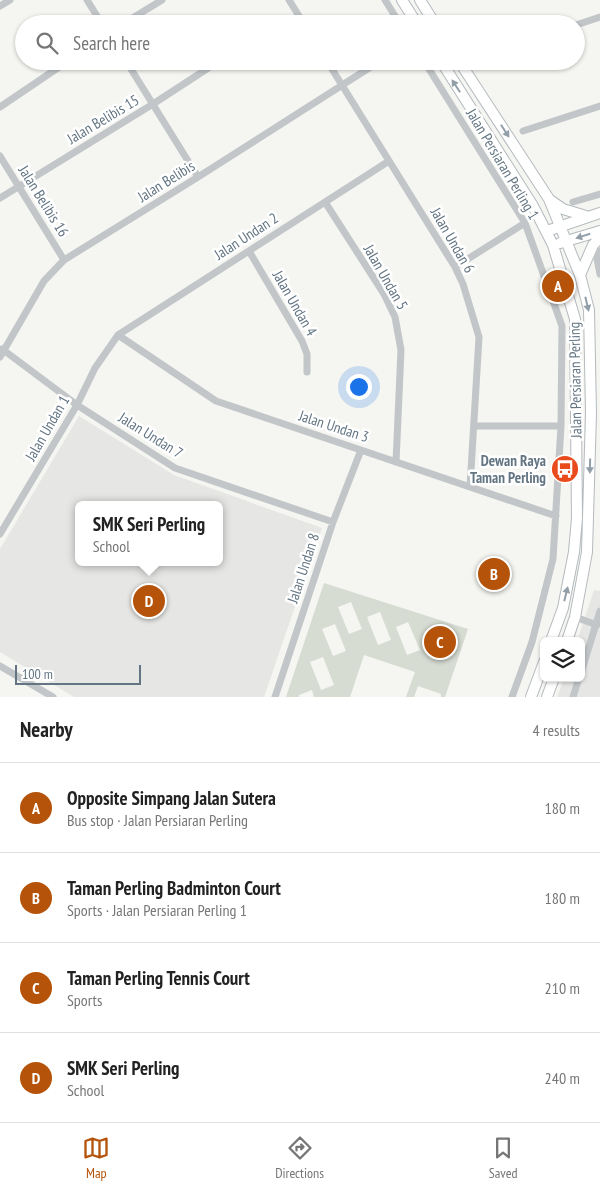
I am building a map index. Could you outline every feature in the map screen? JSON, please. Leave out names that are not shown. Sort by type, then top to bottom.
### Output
[{"type":"main road","points":[[402,0],[411,15]]},
{"type":"main road","points":[[420,0],[429,15]]},
{"type":"main road","name":"Jalan Persiaran Perling","points":[[447,70],[534,206],[547,231],[553,245],[574,319],[577,518],[569,582],[563,608],[552,637]]},
{"type":"main road","name":"Jalan Persiaran Perling","points":[[465,70],[549,199],[580,275],[589,310],[591,413],[587,552],[575,617],[568,637]]},
{"type":"main road","points":[[549,199],[563,209],[587,217]]},
{"type":"main road","points":[[547,231],[600,213]]},
{"type":"main road","points":[[553,245],[600,230]]},
{"type":"main road","points":[[580,275],[593,245],[600,238]]},
{"type":"main road","points":[[531,697],[540,673]]},
{"type":"main road","points":[[548,697],[553,682]]},
{"type":"street","points":[[0,6],[10,0]]},
{"type":"street","points":[[87,0],[96,15]]},
{"type":"street","points":[[138,15],[162,0]]},
{"type":"street","points":[[289,0],[298,15]]},
{"type":"street","points":[[386,0],[395,15]]},
{"type":"street","points":[[585,21],[600,17]]},
{"type":"street","points":[[0,107],[55,70]]},
{"type":"street","points":[[132,70],[198,177]]},
{"type":"street","name":"Jalan Belibis 15","points":[[0,198],[205,70]]},
{"type":"street","name":"Jalan Undan 6","points":[[333,70],[455,268],[462,284],[479,337],[470,487]]},
{"type":"street","name":"Jalan Belibis","points":[[1,352],[44,281],[64,260],[367,70]]},
{"type":"street","name":"Jalan Persiaran Perling 1","points":[[430,70],[525,223],[562,326],[561,426],[553,559],[532,642],[512,697]]},
{"type":"street","points":[[522,131],[600,106]]},
{"type":"street","name":"Jalan Belibis 16","points":[[0,156],[64,260]]},
{"type":"street","name":"Jalan Undan 2","points":[[118,335],[390,161]]},
{"type":"street","points":[[573,202],[600,194]]},
{"type":"street","name":"Jalan Undan 5","points":[[325,202],[384,294],[395,317],[401,350],[396,462]]},
{"type":"street","points":[[455,268],[525,223]]},
{"type":"street","name":"Jalan Undan 4","points":[[249,251],[302,341],[307,354],[307,372]]},
{"type":"street","points":[[598,253],[600,274]]},
{"type":"street","name":"Jalan Undan 3","points":[[118,335],[216,401],[556,516]]},
{"type":"street","name":"Jalan Undan 1","points":[[0,534],[77,405],[95,368],[118,335]]},
{"type":"street","name":"Jalan Undan 7","points":[[1,352],[77,405],[175,468],[333,522]]},
{"type":"street","points":[[474,426],[561,426]]},
{"type":"street","name":"Jalan Undan 8","points":[[275,697],[333,522],[361,450]]},
{"type":"street","points":[[585,661],[600,611]]},
{"type":"street","points":[[575,617],[597,625]]},
{"type":"street","points":[[0,666],[53,697]]},
{"type":"street","points":[[573,697],[579,682]]},
{"type":"shaded area","points":[[79,416],[174,475],[322,528],[264,697],[74,697],[0,652],[0,549]]},
{"type":"shaded area","points":[[324,583],[468,629],[445,697],[441,697],[441,694],[418,686],[414,697],[406,697],[415,672],[364,655],[350,697],[314,697],[312,690],[299,695],[299,697],[286,697]],"holes":[[[351,602],[362,629],[349,634],[338,607]],[[380,612],[391,640],[378,645],[367,617]],[[408,622],[420,650],[407,655],[396,627]],[[335,624],[346,651],[333,656],[322,629]],[[323,657],[334,685],[321,690],[310,662]]]},
{"type":"shaded area","points":[[594,590],[600,591],[600,697],[557,697],[563,682],[585,682],[585,637],[578,637]]},
{"type":"place","name":"Opposite Simpang Jalan Sutera","points":[[558,286]]},
{"type":"place","name":"Dewan Raya Taman Perling","points":[[565,469]]},
{"type":"place","name":"Taman Perling Badminton Court","points":[[494,574]]},
{"type":"place","name":"SMK Seri Perling","points":[[149,601]]},
{"type":"place","name":"Taman Perling Tennis Court","points":[[440,642]]}]
